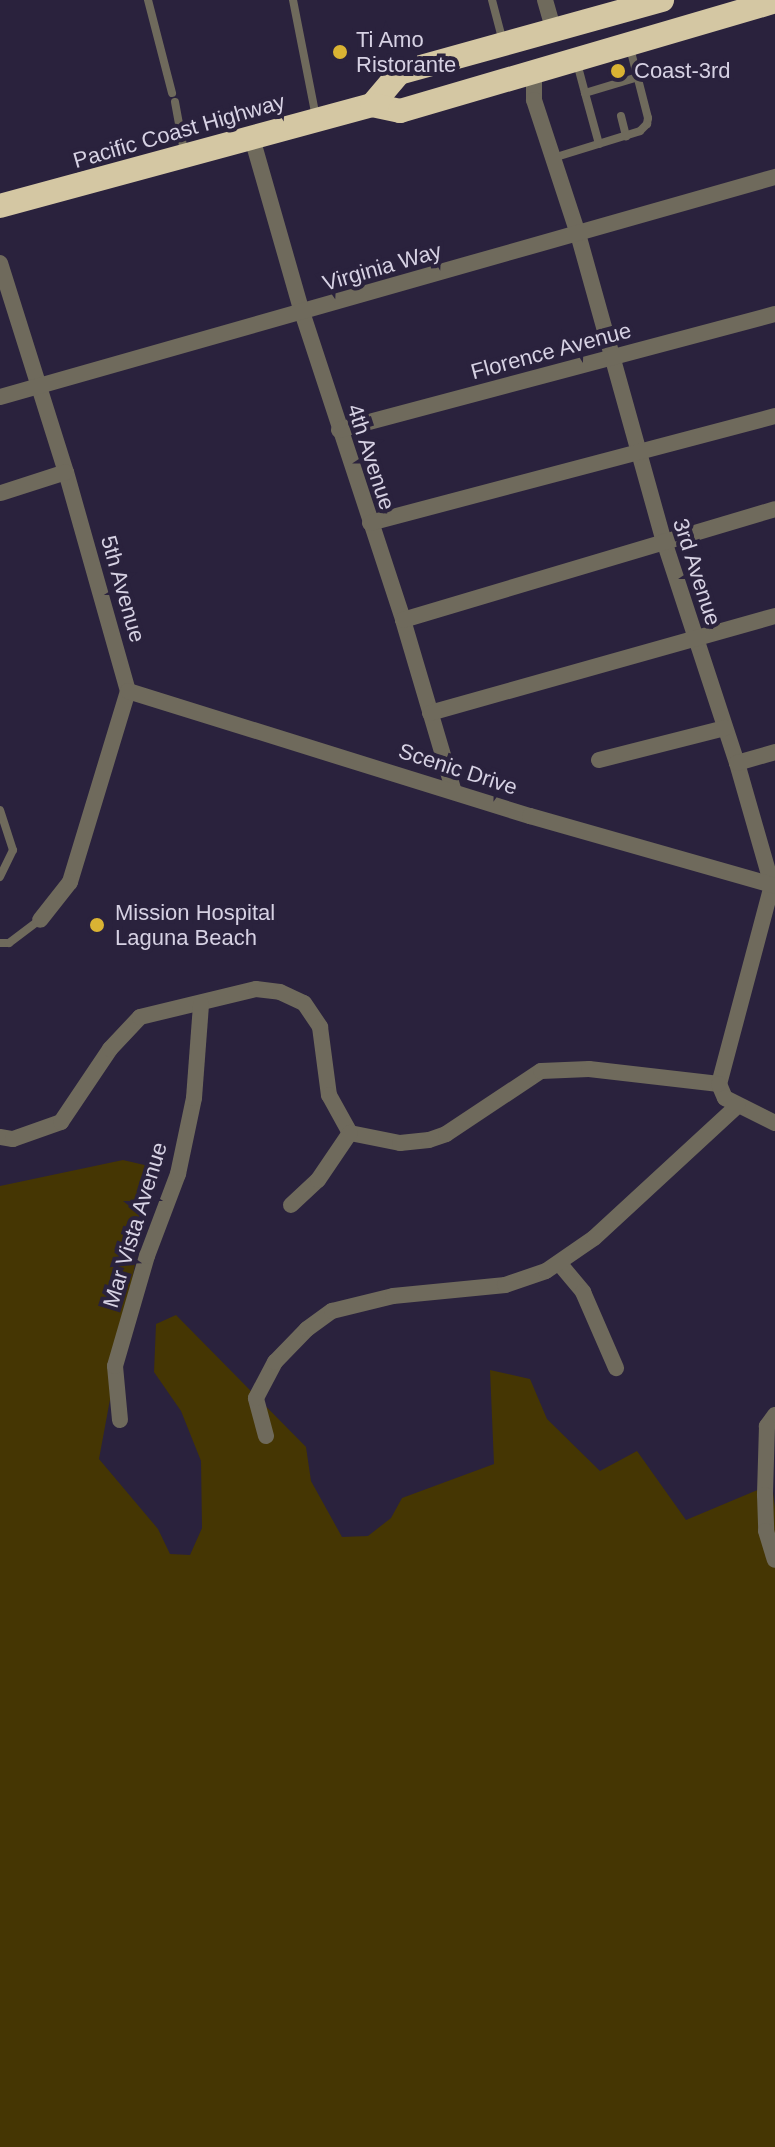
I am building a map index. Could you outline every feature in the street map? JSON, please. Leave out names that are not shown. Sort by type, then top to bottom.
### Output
[{"type":"highway","points":[[372,105],[399,73],[554,32],[655,1],[664,9],[657,16],[551,49],[523,76],[504,46]]},
{"type":"highway","name":"Pacific Coast Highway","points":[[0,206],[372,105],[400,111],[775,1]]},
{"type":"street","points":[[545,0],[554,32]]},
{"type":"street","name":"3rd Avenue","points":[[523,76],[533,93],[578,234],[664,541],[774,886]]},
{"type":"street","name":"4th Avenue","points":[[252,138],[302,312],[403,620],[453,789]]},
{"type":"street","name":"Virginia Way","points":[[0,397],[775,177]]},
{"type":"street","name":"5th Avenue","points":[[0,263],[66,472],[128,691]]},
{"type":"street","name":"Florence Avenue","points":[[339,430],[775,314]]},
{"type":"street","points":[[370,523],[775,416]]},
{"type":"street","points":[[1,493],[66,472]]},
{"type":"street","points":[[403,620],[775,509]]},
{"type":"street","points":[[430,713],[775,616]]},
{"type":"street","points":[[40,920],[70,882],[128,691]]},
{"type":"street","name":"Scenic Drive","points":[[128,691],[453,789],[530,816],[774,886]]},
{"type":"street","points":[[599,760],[725,728]]},
{"type":"street","points":[[737,763],[775,752]]},
{"type":"street","points":[[774,886],[719,1084],[725,1098],[775,1123]]},
{"type":"street","points":[[0,1137],[13,1139],[61,1122],[110,1049],[140,1017],[256,989],[280,992],[304,1003],[320,1027],[329,1095],[350,1133],[400,1143],[429,1140],[446,1134],[541,1071],[639,1072],[719,1084]]},
{"type":"street","name":"Mar Vista Avenue","points":[[120,1420],[115,1366],[147,1256],[178,1174],[194,1098],[201,1004]]},
{"type":"street","points":[[266,1436],[256,1398],[275,1362],[307,1329],[332,1311],[393,1296],[505,1285],[559,1263],[594,1238],[737,1106]]},
{"type":"street","points":[[291,1205],[318,1180],[350,1133]]},
{"type":"street","points":[[559,1263],[583,1292],[616,1368]]},
{"type":"street","points":[[775,1415],[767,1426],[765,1495],[766,1531],[775,1560]]},
{"type":"lane","points":[[148,0],[185,156]]},
{"type":"lane","points":[[293,0],[317,120]]},
{"type":"lane","points":[[492,0],[504,46]]},
{"type":"lane","points":[[553,158],[644,128],[648,118],[630,46]]},
{"type":"lane","points":[[577,61],[599,144]]},
{"type":"lane","points":[[585,93],[638,77]]},
{"type":"lane","points":[[621,116],[626,136]]},
{"type":"lane","points":[[0,810],[13,850],[0,877]]},
{"type":"lane","points":[[0,943],[9,943],[40,920]]},
{"type":"shaded area","points":[[123,1160],[153,1167],[99,1459],[158,1529],[170,1554],[190,1555],[202,1528],[201,1461],[181,1411],[154,1372],[156,1324],[176,1315],[306,1447],[311,1481],[342,1537],[368,1536],[391,1518],[402,1498],[494,1464],[490,1370],[530,1379],[547,1419],[600,1471],[637,1451],[686,1520],[772,1484],[775,1508],[775,2147],[0,2147],[0,1186]]},
{"type":"place","name":"Ti Amo Ristorante","points":[[340,52]]},
{"type":"place","name":"Coast-3rd","points":[[618,71]]},
{"type":"place","name":"Mission Hospital Laguna Beach","points":[[97,925]]}]
